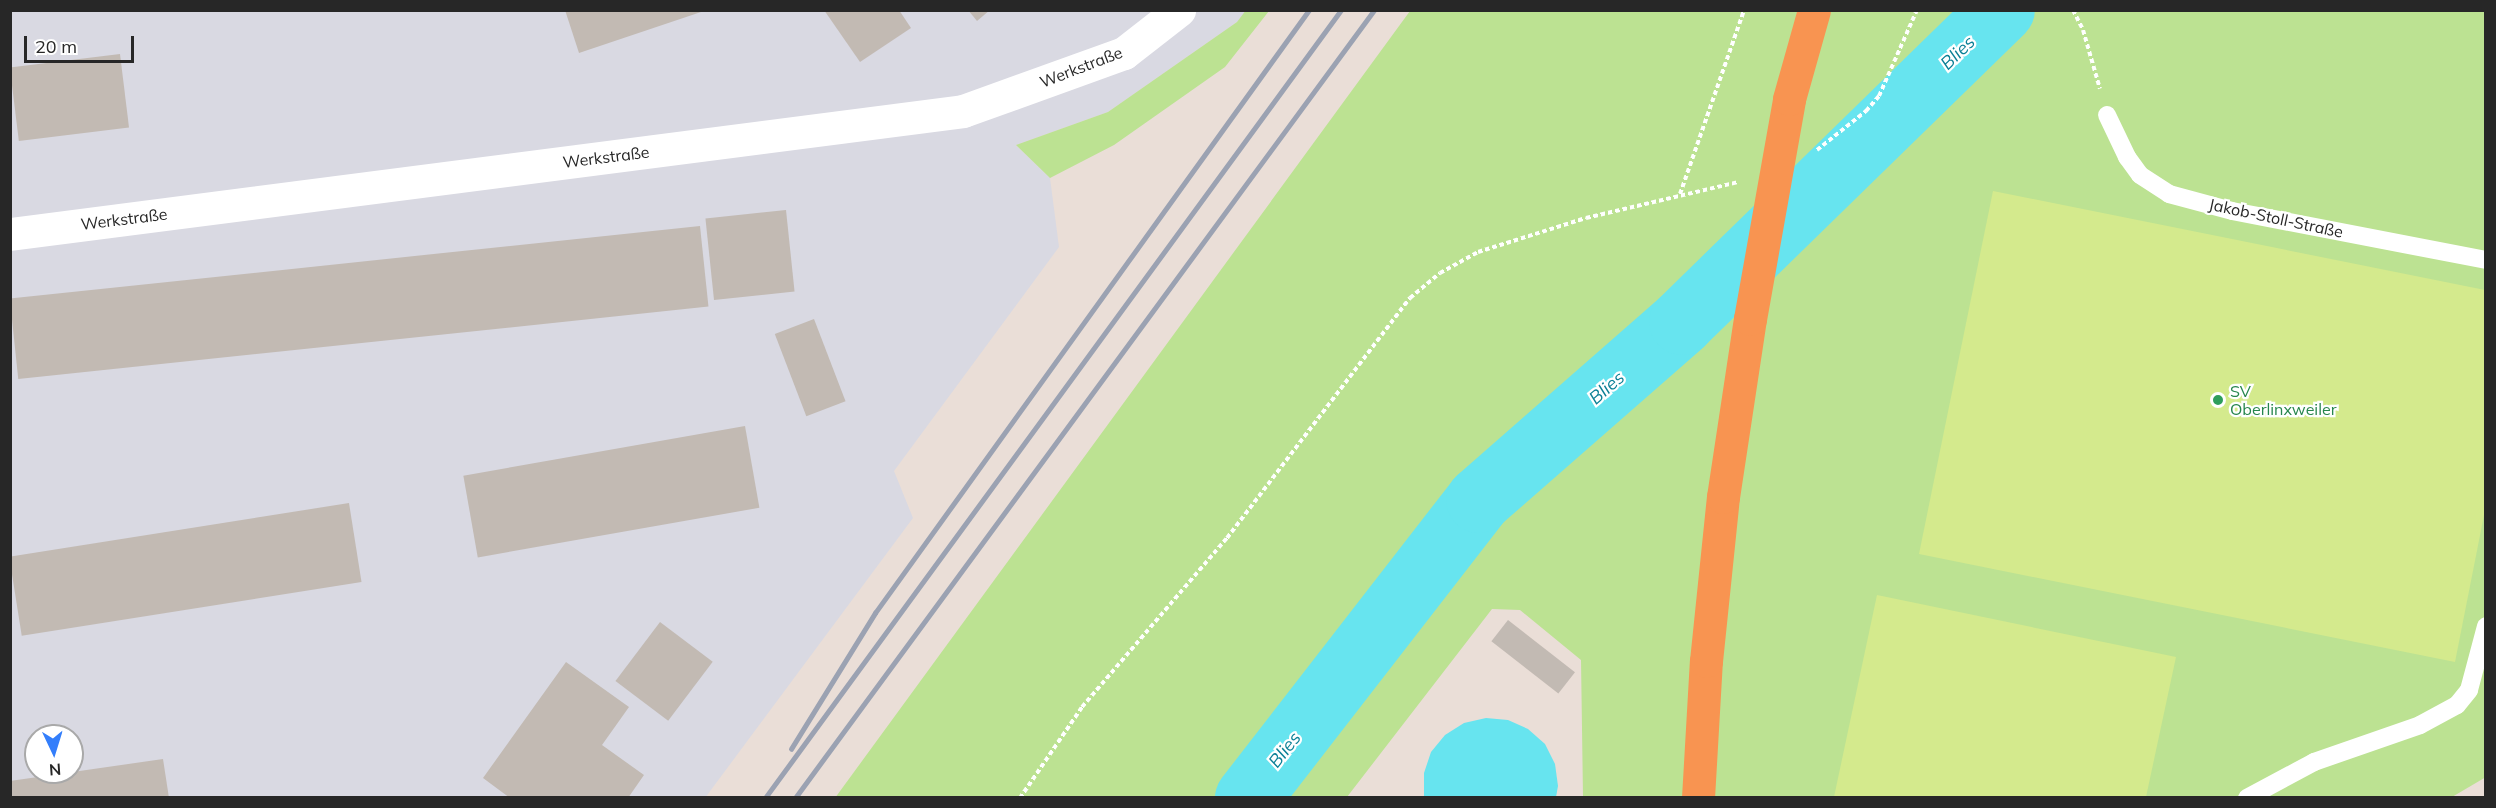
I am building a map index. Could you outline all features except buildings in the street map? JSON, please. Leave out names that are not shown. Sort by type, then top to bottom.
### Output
[{"type":"highway","points":[[1698,798],[1706,662],[1722,508],[1750,320],[1789,99],[1814,10]]},
{"type":"street","name":"Werkstraße","points":[[10,234],[963,111],[1124,53],[1179,10]]},
{"type":"lane","name":"Jakob-Stoll-Straße","points":[[2107,115],[2127,157],[2140,175],[2169,194],[2232,211],[2486,260]]},
{"type":"lane","points":[[2247,798],[2314,762],[2420,725],[2457,705],[2469,690],[2486,626]]},
{"type":"path","points":[[1020,798],[1082,708],[1227,538],[1410,298],[1440,273],[1478,252],[1586,218],[1680,194],[1743,10]]},
{"type":"path","points":[[1842,131],[1880,96],[1917,10]]},
{"type":"path","points":[[2073,10],[2083,30],[2107,115]]},
{"type":"shaded area","points":[[10,11],[1246,11],[1237,22],[1108,112],[1016,145],[1050,178],[1059,247],[894,471],[913,518],[705,798],[11,797]]},
{"type":"green space","points":[[1246,10],[1269,11],[1225,67],[1114,145],[1050,178],[1016,145],[1108,112],[1237,22]]},
{"type":"green space","points":[[1410,11],[2485,11],[2486,777],[2452,797],[1583,797],[1581,660],[1520,610],[1492,609],[1347,797],[835,798]]},
{"type":"green space","name":"SV Oberlinxweiler","points":[[1993,191],[2485,290],[2485,510],[2455,662],[1919,554]]},
{"type":"green space","points":[[1877,595],[2176,657],[2146,797],[1834,797]]},
{"type":"water","points":[[1486,718],[1508,720],[1528,729],[1545,744],[1555,764],[1558,786],[1556,797],[1424,797],[1424,773],[1431,752],[1445,735],[1464,723]]},
{"type":"waterway","name":"Blies","points":[[1248,798],[1479,500],[1682,322],[2002,10]]},
{"type":"railway","points":[[791,749],[875,613],[1309,10]]},
{"type":"railway","points":[[765,798],[1341,10]]},
{"type":"railway","points":[[795,798],[1374,10]]},
{"type":"place","name":"SV Oberlinxweiler","points":[[2218,400]]}]
